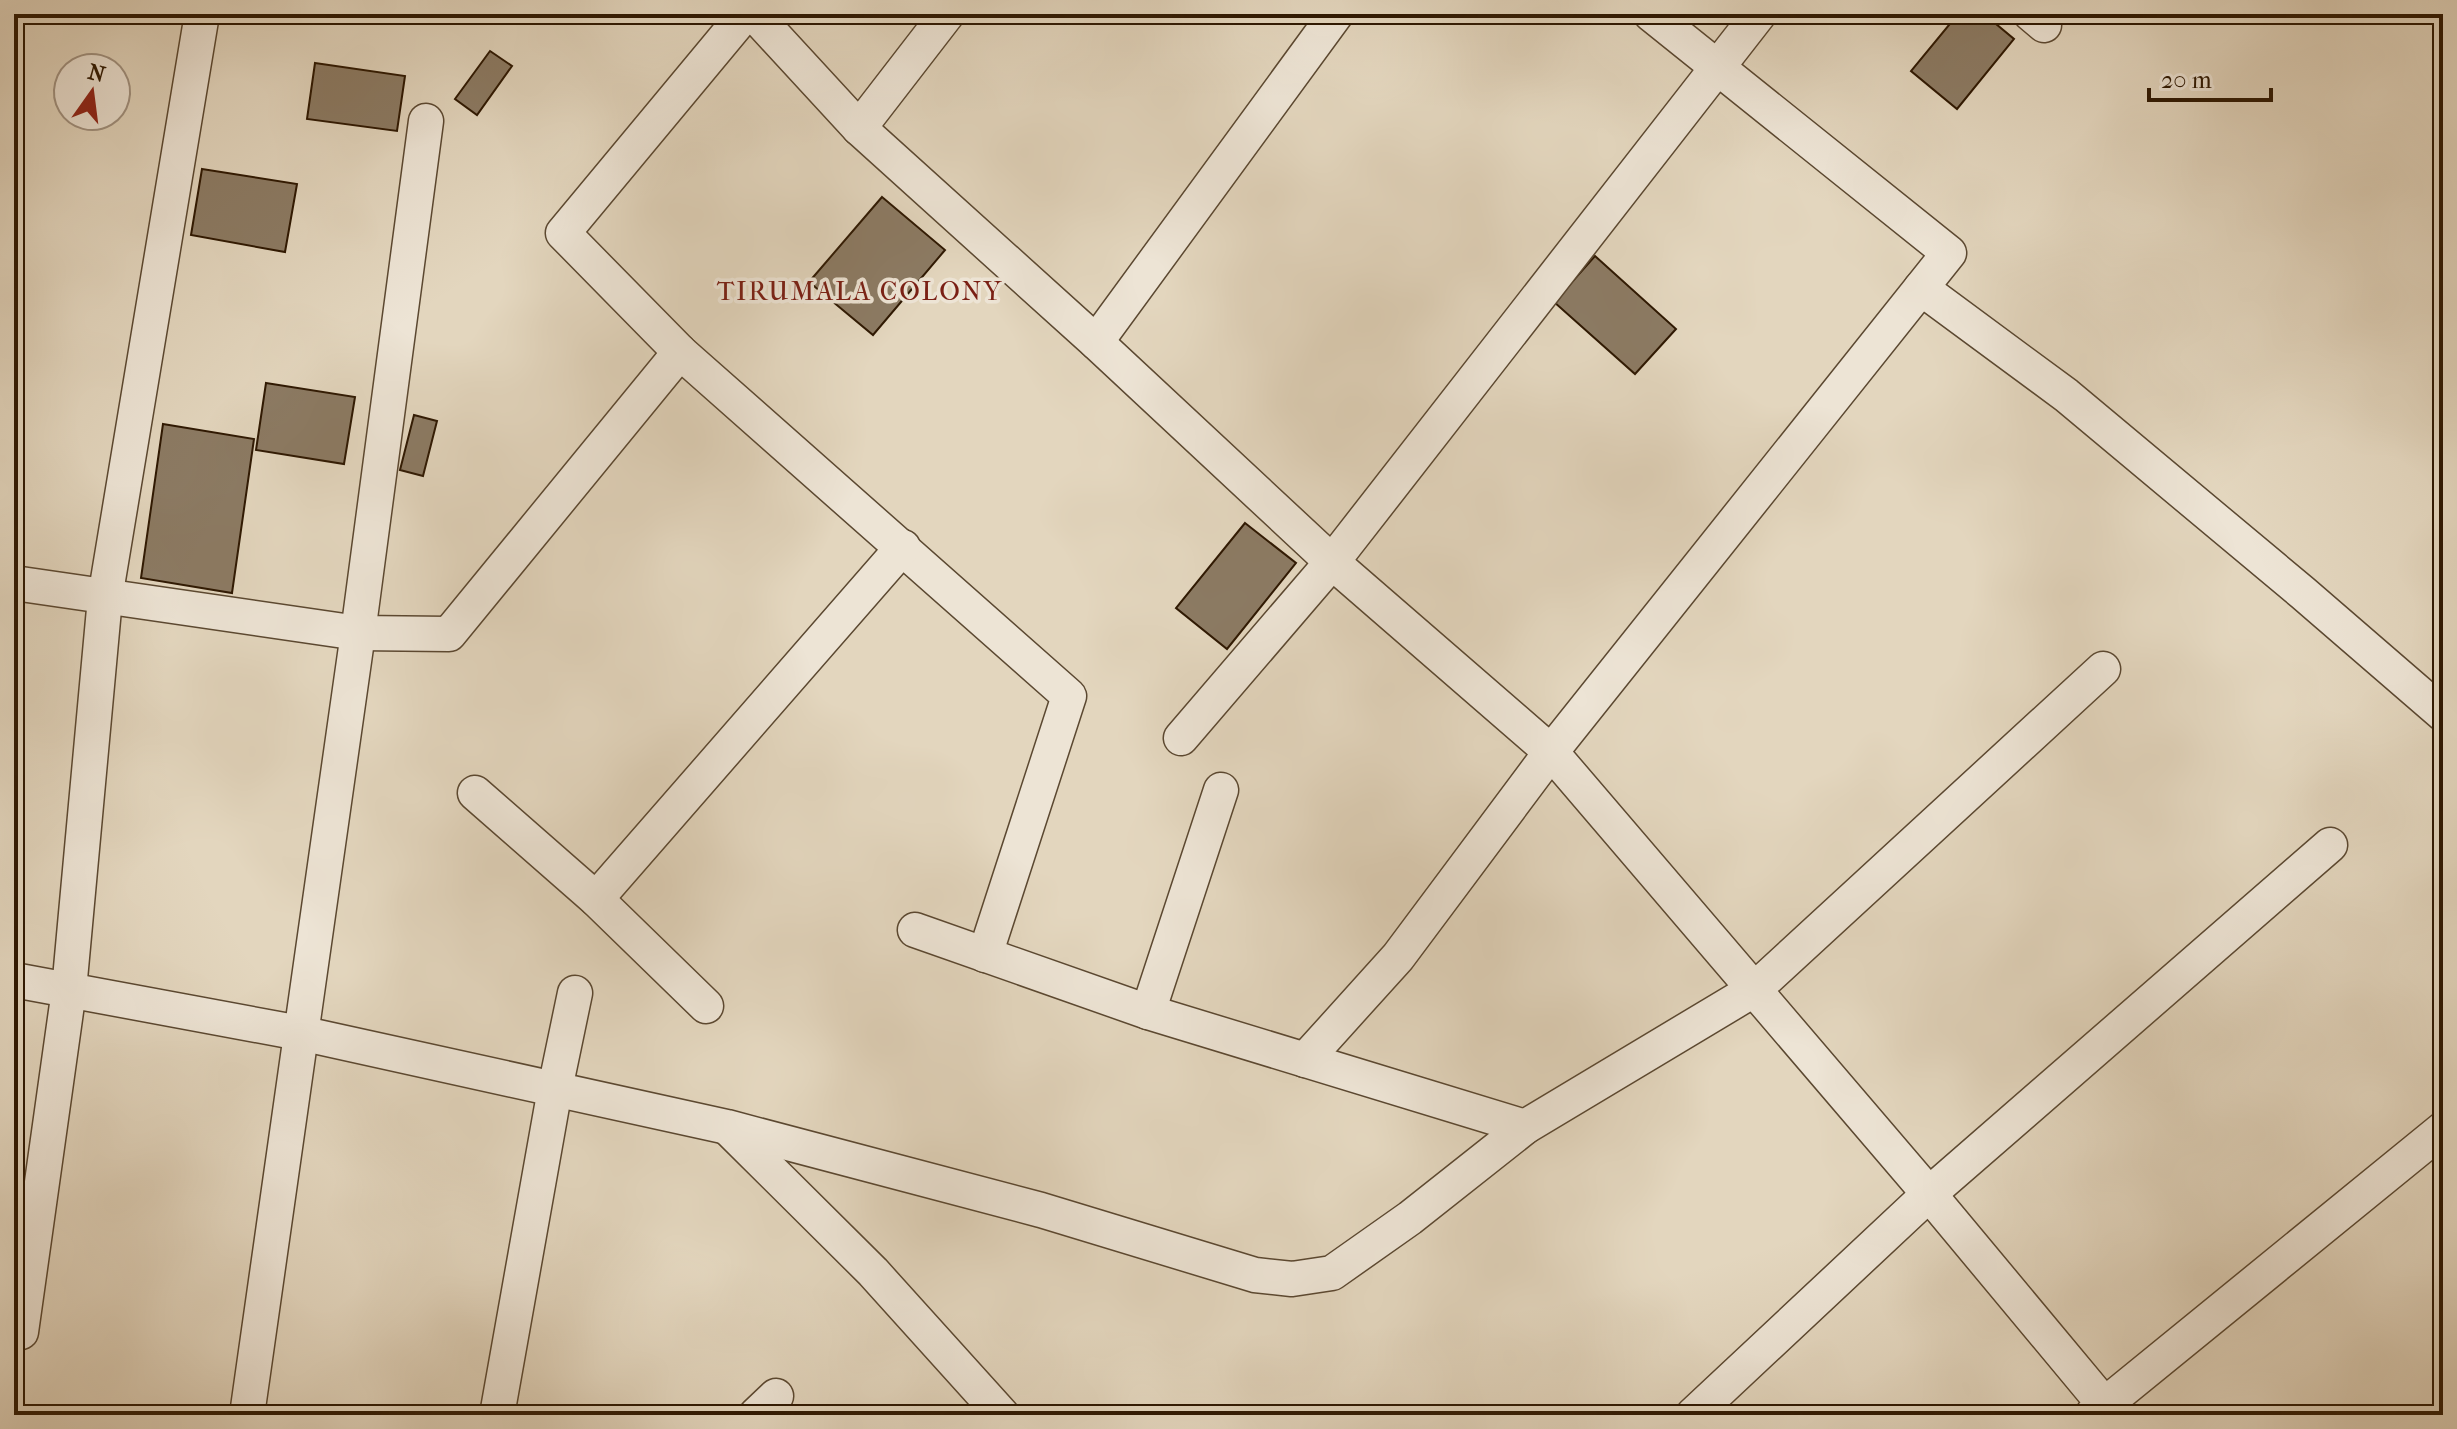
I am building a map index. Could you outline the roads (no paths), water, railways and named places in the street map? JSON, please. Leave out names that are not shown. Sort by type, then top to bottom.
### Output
[{"type":"street","points":[[21,1332],[69,990],[105,598],[202,14]]},
{"type":"street","points":[[745,14],[563,233],[680,352],[1069,696],[985,955]]},
{"type":"street","points":[[754,14],[859,128],[1096,342],[1332,562],[1551,752],[1929,1194],[2103,1411],[2443,1129]]},
{"type":"street","points":[[859,128],[947,14]]},
{"type":"street","points":[[1096,342],[1336,14]]},
{"type":"street","points":[[1305,1060],[1398,957],[1551,752],[1949,253],[1651,14]]},
{"type":"street","points":[[1181,738],[1332,562],[1759,14]]},
{"type":"street","points":[[247,1415],[358,633],[426,121]]},
{"type":"street","points":[[1921,288],[2066,395],[2443,714]]},
{"type":"street","points":[[14,583],[358,633],[449,634],[680,352]]},
{"type":"street","points":[[596,899],[903,547]]},
{"type":"street","points":[[14,980],[300,1033],[727,1127],[1041,1210],[1255,1275],[1292,1279],[1332,1273],[1410,1218],[1525,1127],[1755,989],[2103,669]]},
{"type":"street","points":[[1148,1012],[1221,790]]},
{"type":"street","points":[[475,793],[596,899],[706,1006]]},
{"type":"street","points":[[1693,1415],[1929,1194],[2330,845]]},
{"type":"street","points":[[915,930],[1148,1012],[1525,1127]]},
{"type":"street","points":[[497,1415],[575,993]]},
{"type":"street","points":[[727,1127],[873,1272],[1002,1415]]},
{"type":"district","name":"TIRUMALA COLONY","points":[[860,291]]}]
